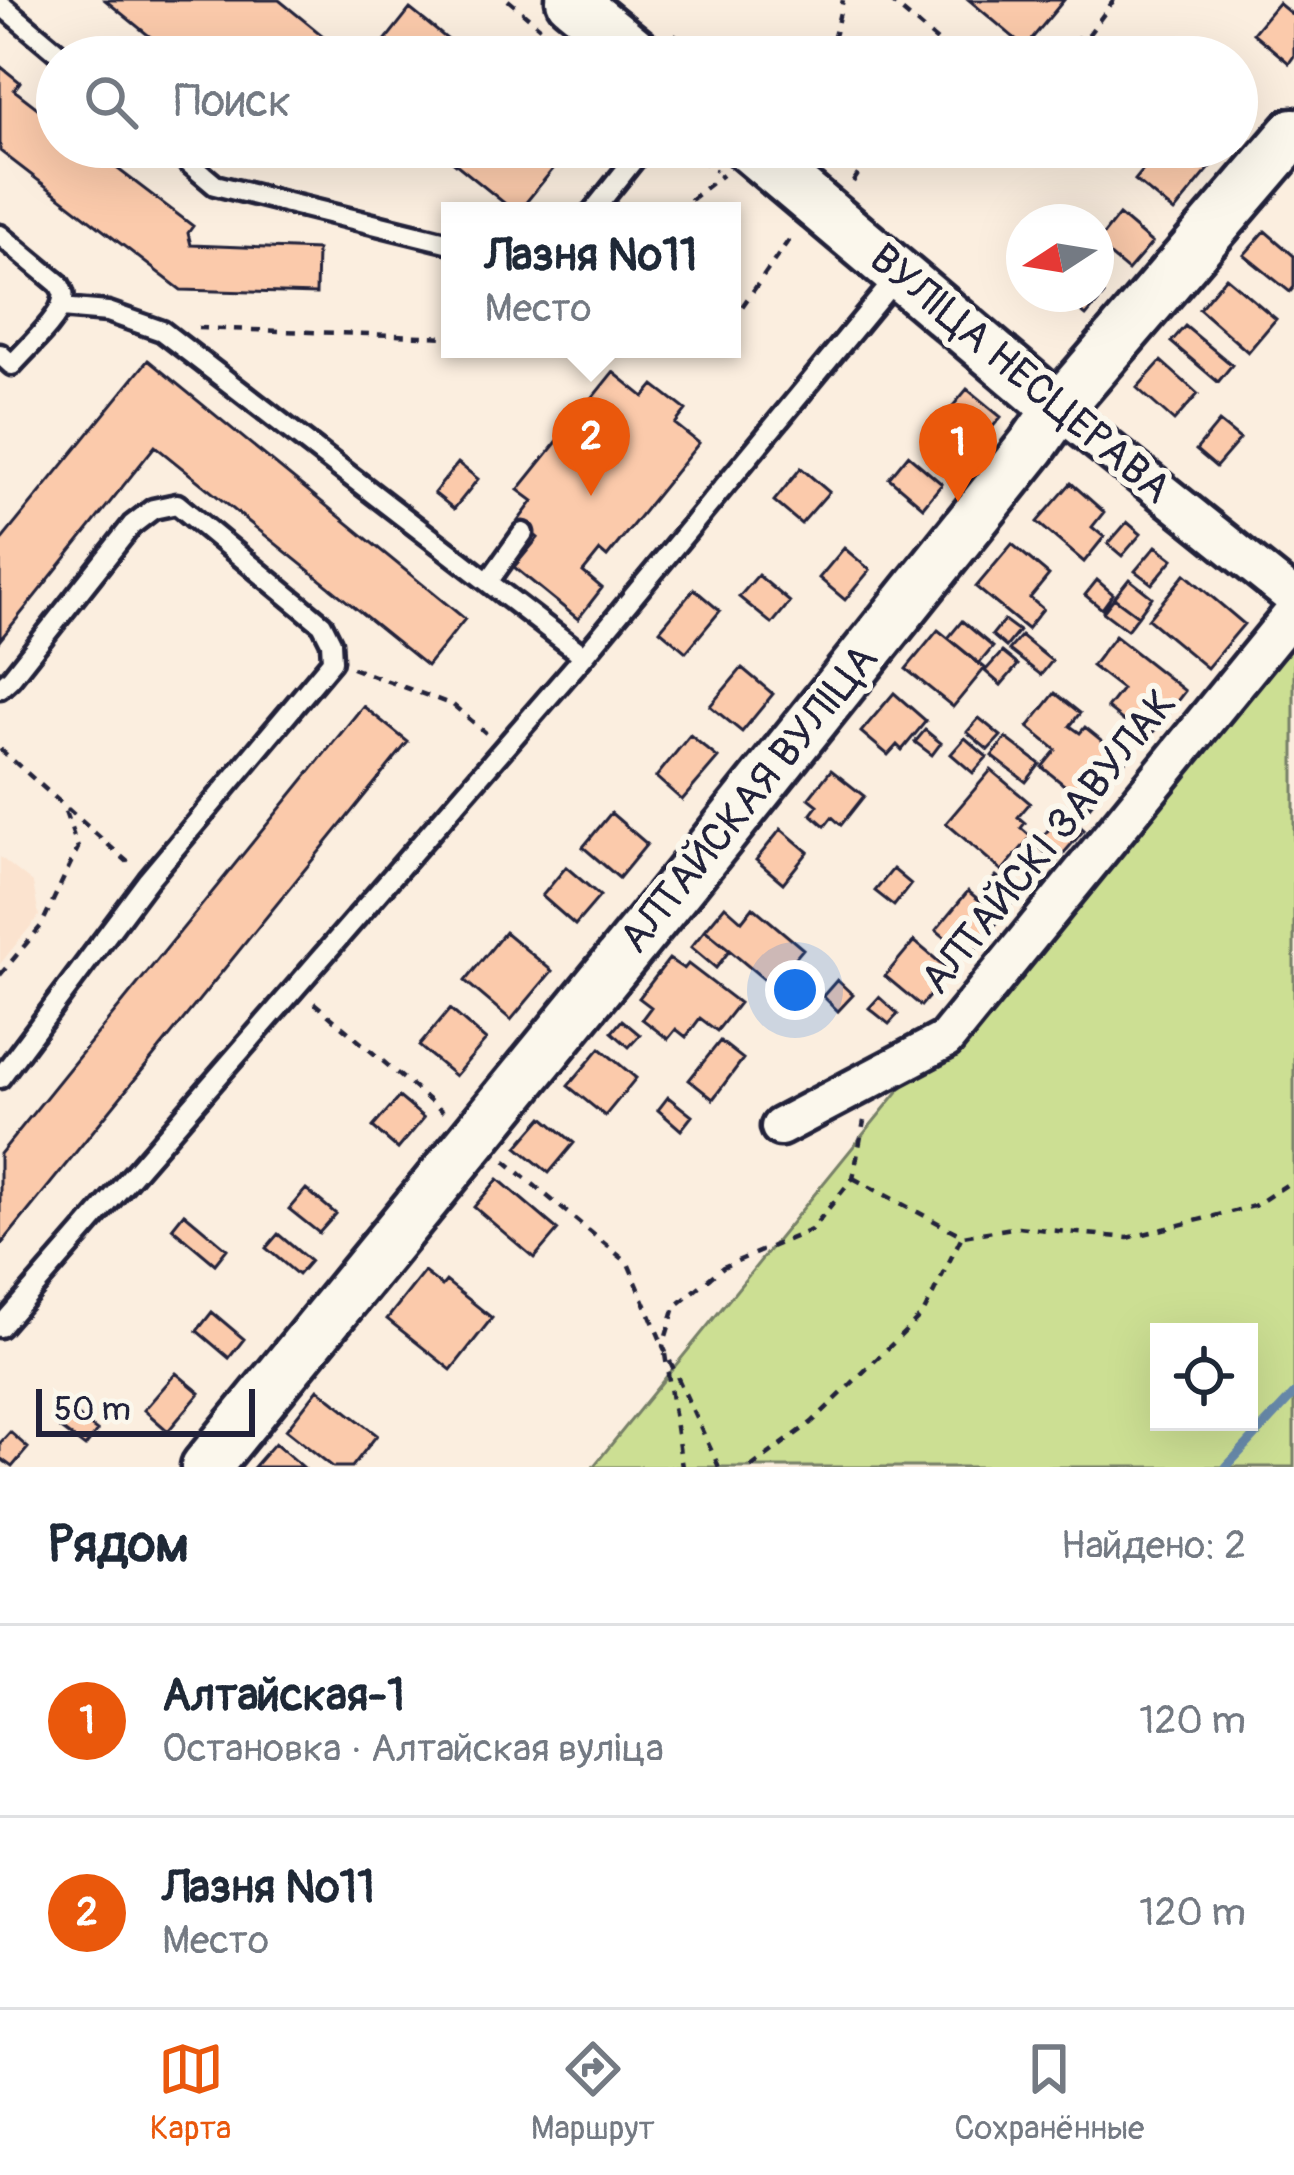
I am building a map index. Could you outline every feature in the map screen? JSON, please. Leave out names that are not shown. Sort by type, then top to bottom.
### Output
[{"type":"main road","points":[[571,0],[615,36]]},
{"type":"main road","name":"АЛТАЙСКАЯ ВУЛІЦА","points":[[206,1467],[680,886],[1058,409],[1294,133]]},
{"type":"main road","name":"ВУЛІЦА НЕСЦЕРАВА","points":[[745,168],[899,274],[1058,409]]},
{"type":"street","name":"ВУЛІЦА НЕСЦЕРАВА","points":[[1058,409],[1294,598]]},
{"type":"street","name":"АЛТАЙСКІ ЗАВУЛАК","points":[[780,1127],[945,1040],[1294,612]]},
{"type":"lane","points":[[0,4],[38,36]]},
{"type":"lane","points":[[195,168],[215,185],[441,241]]},
{"type":"lane","points":[[600,202],[627,168]]},
{"type":"lane","points":[[0,235],[63,290],[61,308],[4,367]]},
{"type":"lane","points":[[0,1327],[584,656],[899,274]]},
{"type":"lane","points":[[61,308],[108,312],[162,331],[584,656]]},
{"type":"lane","points":[[0,688],[132,525],[153,509],[178,504],[322,624],[331,642],[332,661],[148,880],[0,1078]]},
{"type":"lane","points":[[488,582],[523,533]]},
{"type":"path","points":[[834,36],[843,0]]},
{"type":"path","points":[[889,0],[931,36]]},
{"type":"path","points":[[1083,36],[1114,0]]},
{"type":"path","points":[[687,202],[727,168]]},
{"type":"path","points":[[850,186],[862,168]]},
{"type":"path","points":[[741,308],[793,234]]},
{"type":"path","points":[[162,331],[190,328],[441,338]]},
{"type":"path","points":[[332,661],[453,705],[504,748]]},
{"type":"path","points":[[0,748],[148,880]]},
{"type":"path","points":[[0,975],[41,926],[78,848],[63,804]]},
{"type":"path","points":[[297,987],[450,1118]]},
{"type":"path","points":[[682,1467],[664,1346],[675,1306],[723,1268],[811,1230],[853,1178],[872,1078]]},
{"type":"path","points":[[497,1154],[628,1263],[719,1467]]},
{"type":"path","points":[[853,1178],[963,1236],[1018,1227],[1128,1238],[1254,1205],[1294,1180]]},
{"type":"path","points":[[751,1467],[812,1421],[923,1314],[963,1236]]},
{"type":"shaded area","points":[[0,857],[33,883],[39,916],[0,964]]},
{"type":"green space","points":[[1294,604],[1294,1467],[593,1467]]},
{"type":"building","points":[[105,0],[279,0],[323,36],[149,36]]},
{"type":"building","points":[[969,0],[1064,0],[1034,36],[1012,36]]},
{"type":"building","points":[[1278,3],[1294,16],[1294,56],[1289,63],[1253,33]]},
{"type":"building","points":[[410,9],[443,36],[389,36]]},
{"type":"building","points":[[0,66],[20,82],[14,90],[36,107],[36,168],[117,168],[193,226],[188,233],[191,245],[317,250],[316,294],[181,290],[0,151]]},
{"type":"building","points":[[461,168],[554,168],[526,202],[503,202]]},
{"type":"building","points":[[1145,168],[1210,168],[1174,212],[1135,180]]},
{"type":"building","points":[[1119,215],[1152,243],[1128,271],[1114,259],[1114,221]]},
{"type":"building","points":[[1265,231],[1294,256],[1290,292],[1244,255]]},
{"type":"building","points":[[1226,277],[1276,319],[1248,352],[1199,309]]},
{"type":"building","points":[[1185,326],[1232,365],[1218,382],[1171,342]]},
{"type":"building","points":[[148,360],[465,619],[427,666],[155,446],[0,640],[0,542]]},
{"type":"building","points":[[1161,361],[1198,394],[1174,421],[1137,388]]},
{"type":"building","points":[[613,372],[644,397],[654,385],[686,410],[675,424],[699,443],[607,557],[600,551],[583,572],[602,588],[578,619],[514,567],[538,538],[518,521],[533,501],[518,490]]},
{"type":"building","points":[[967,389],[1001,417],[970,454],[936,426]]},
{"type":"building","points":[[1219,422],[1240,439],[1216,467],[1196,450]]},
{"type":"building","points":[[908,455],[942,484],[923,507],[889,478]]},
{"type":"building","points":[[458,463],[478,479],[454,509],[434,493]]},
{"type":"building","points":[[801,468],[829,492],[801,524],[774,501]]},
{"type":"building","points":[[1071,483],[1104,512],[1092,527],[1104,537],[1084,562],[1037,522]]},
{"type":"building","points":[[1127,522],[1141,534],[1122,556],[1108,544]]},
{"type":"building","points":[[1012,544],[1049,575],[1030,598],[1043,609],[1027,629],[976,587]]},
{"type":"building","points":[[1156,546],[1173,559],[1152,584],[1135,571]]},
{"type":"building","points":[[844,548],[870,570],[845,600],[819,578]]},
{"type":"building","points":[[1185,574],[1244,624],[1207,668],[1148,619]]},
{"type":"building","points":[[758,575],[790,602],[772,624],[739,597]]},
{"type":"building","points":[[1129,579],[1152,597],[1138,616],[1114,598]]},
{"type":"building","points":[[1097,580],[1113,594],[1102,609],[1085,595]]},
{"type":"building","points":[[694,589],[720,611],[686,652],[660,630]]},
{"type":"building","points":[[1114,598],[1138,616],[1127,630],[1103,612]]},
{"type":"building","points":[[1004,620],[1019,631],[1006,647],[992,635]]},
{"type":"building","points":[[962,621],[993,647],[979,664],[948,638]]},
{"type":"building","points":[[938,630],[985,668],[953,707],[906,669]]},
{"type":"building","points":[[1021,636],[1052,661],[1041,675],[1009,650]]},
{"type":"building","points":[[1115,636],[1185,691],[1147,740],[1107,708],[1122,689],[1092,666]]},
{"type":"building","points":[[1002,652],[1018,665],[1001,685],[985,671]]},
{"type":"building","points":[[742,668],[773,694],[742,732],[710,706]]},
{"type":"building","points":[[894,693],[926,721],[902,750],[897,745],[888,755],[861,732]]},
{"type":"building","points":[[1055,693],[1080,713],[1070,726],[1080,733],[1085,727],[1126,760],[1090,806],[1042,767],[1056,750],[1028,727]]},
{"type":"building","points":[[363,706],[408,742],[0,1246],[0,1154]]},
{"type":"building","points":[[979,718],[1001,736],[988,750],[967,732]]},
{"type":"building","points":[[925,730],[941,743],[932,755],[915,742]]},
{"type":"building","points":[[690,735],[718,758],[682,800],[656,777]]},
{"type":"building","points":[[965,738],[987,757],[973,773],[951,754]]},
{"type":"building","points":[[1006,738],[1040,764],[1026,782],[992,756]]},
{"type":"building","points":[[831,770],[864,796],[841,825],[832,817],[825,826],[811,814],[818,805],[809,798]]},
{"type":"building","points":[[991,770],[1030,803],[1018,817],[1031,837],[1002,871],[946,823]]},
{"type":"building","points":[[1064,812],[1084,830],[1056,862],[1036,844]]},
{"type":"building","points":[[611,813],[647,844],[619,878],[583,847]]},
{"type":"building","points":[[781,829],[808,852],[783,883],[756,860]]},
{"type":"building","points":[[566,867],[600,896],[575,925],[542,896]]},
{"type":"building","points":[[893,869],[911,884],[894,906],[875,891]]},
{"type":"building","points":[[996,876],[1019,895],[1004,913],[981,893]]},
{"type":"building","points":[[968,891],[1001,918],[969,957],[936,930]]},
{"type":"building","points":[[725,906],[742,921],[753,907],[803,949],[772,986],[705,930]]},
{"type":"building","points":[[705,930],[730,950],[716,968],[691,947]]},
{"type":"building","points":[[505,932],[552,971],[511,1020],[465,981]]},
{"type":"building","points":[[914,941],[950,971],[921,1006],[885,976]]},
{"type":"building","points":[[669,959],[684,969],[688,964],[739,1003],[717,1031],[700,1018],[686,1037],[676,1029],[668,1039],[642,1019],[651,1007],[639,998]]},
{"type":"building","points":[[837,980],[853,995],[838,1011],[823,996]]},
{"type":"building","points":[[879,997],[898,1014],[889,1024],[869,1008]]},
{"type":"building","points":[[450,1009],[486,1040],[455,1076],[419,1046]]},
{"type":"building","points":[[622,1020],[640,1035],[629,1047],[612,1032]]},
{"type":"building","points":[[720,1041],[743,1059],[713,1099],[689,1080]]},
{"type":"building","points":[[600,1048],[636,1078],[605,1116],[568,1086]]},
{"type":"building","points":[[399,1097],[424,1118],[398,1149],[373,1127]]},
{"type":"building","points":[[668,1097],[692,1116],[681,1130],[658,1110]]},
{"type":"building","points":[[543,1117],[574,1143],[549,1173],[517,1147]]},
{"type":"building","points":[[498,1179],[558,1230],[534,1258],[474,1207]]},
{"type":"building","points":[[306,1189],[336,1214],[319,1233],[289,1209]]},
{"type":"building","points":[[184,1213],[227,1249],[215,1264],[172,1228]]},
{"type":"building","points":[[278,1234],[310,1261],[298,1275],[266,1248]]},
{"type":"building","points":[[424,1272],[442,1286],[446,1281],[492,1318],[451,1370],[387,1319]]},
{"type":"building","points":[[212,1312],[244,1339],[229,1358],[197,1331]]},
{"type":"building","points":[[176,1373],[200,1393],[168,1431],[144,1410]]},
{"type":"building","points":[[318,1389],[377,1435],[352,1467],[333,1467],[286,1430]]},
{"type":"building","points":[[72,1412],[97,1431],[85,1447],[60,1428]]},
{"type":"building","points":[[10,1432],[28,1448],[12,1467],[0,1458],[0,1443]]},
{"type":"building","points":[[275,1443],[303,1467],[254,1467]]},
{"type":"waterway","points":[[1226,1467],[1294,1394]]},
{"type":"place","name":"Лазня №11","points":[[591,496]]},
{"type":"place","name":"Алтайская-1","points":[[958,502]]}]
